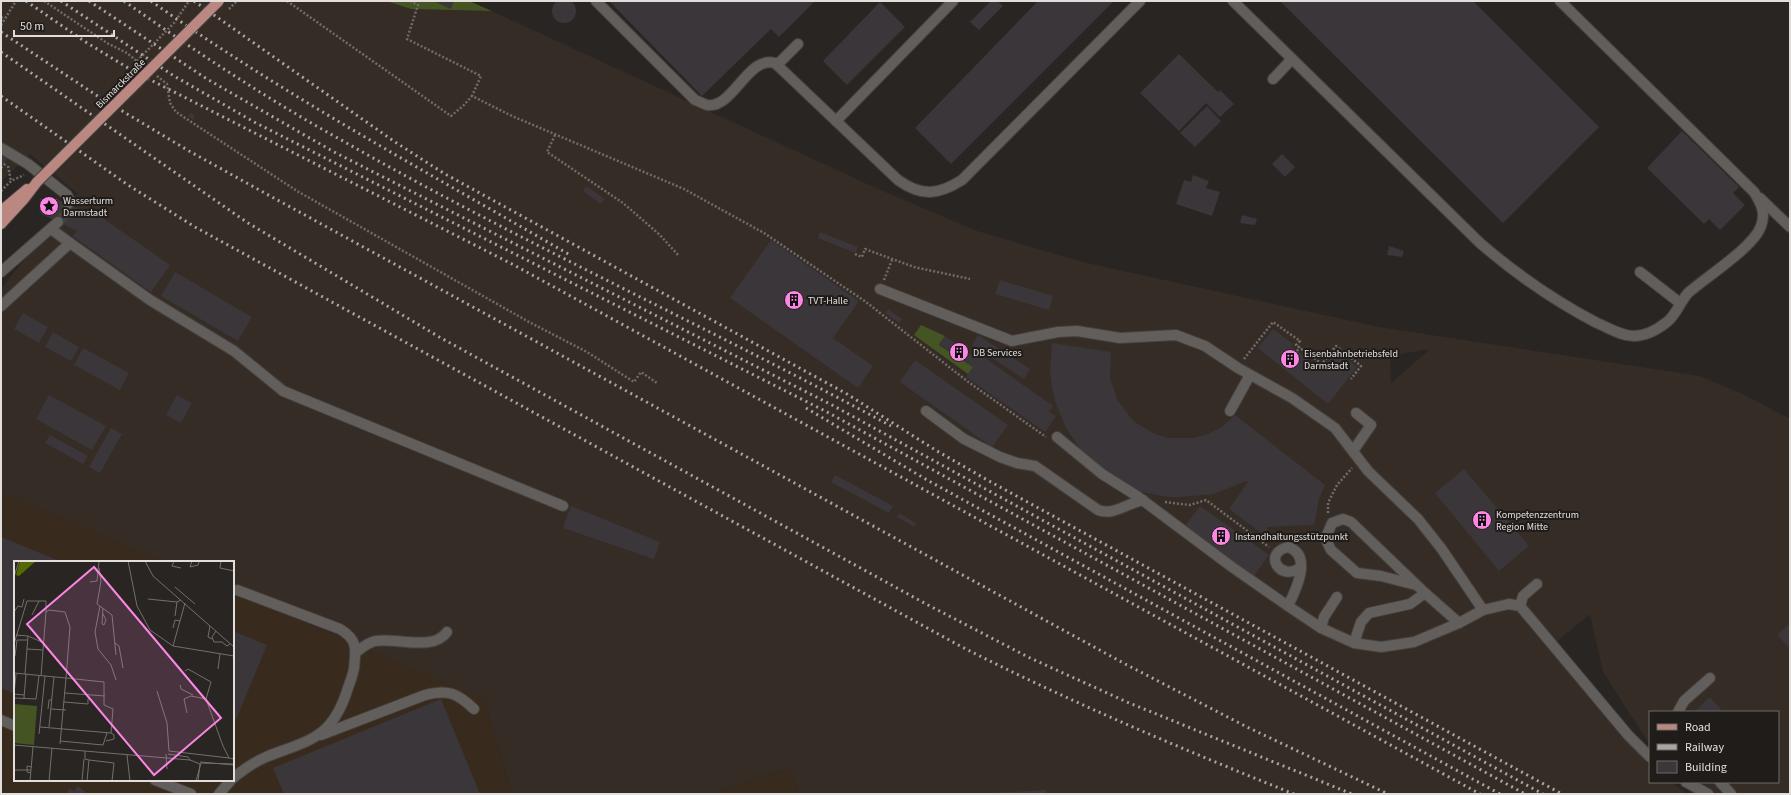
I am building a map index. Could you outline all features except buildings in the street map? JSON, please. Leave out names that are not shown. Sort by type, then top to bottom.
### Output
[{"type":"main road","name":"Bismarckstraße","points":[[1,210],[37,182],[219,1]]},
{"type":"main road","name":"Bismarckstraße","points":[[1,224],[37,182]]},
{"type":"lane","points":[[596,1],[695,100],[707,105],[720,102],[757,66],[771,62],[777,65],[905,185],[920,191],[936,193],[951,187],[962,180],[1140,1]]},
{"type":"lane","points":[[836,121],[953,1]]},
{"type":"lane","points":[[1233,1],[1480,243],[1518,276],[1579,314],[1626,335],[1636,336],[1656,330],[1669,321],[1680,303],[1688,294],[1746,244],[1760,229],[1763,221],[1763,210],[1754,192]]},
{"type":"lane","points":[[1563,2],[1790,227]]},
{"type":"lane","points":[[777,65],[798,44]]},
{"type":"lane","points":[[1273,79],[1292,59]]},
{"type":"lane","points":[[1,148],[28,164],[67,195],[69,199],[68,204]]},
{"type":"lane","points":[[1,272],[55,226],[70,243],[150,300],[234,351],[282,391],[562,506]]},
{"type":"lane","points":[[1,306],[70,243]]},
{"type":"lane","points":[[1640,272],[1680,303]]},
{"type":"lane","points":[[880,289],[1012,341],[1071,331],[1120,338],[1165,335],[1186,338],[1205,346],[1250,375],[1273,386],[1328,421],[1338,431],[1368,471],[1418,519],[1441,548],[1483,610]]},
{"type":"lane","points":[[1230,411],[1250,375]]},
{"type":"lane","points":[[926,411],[964,439],[1017,463],[1035,466],[1098,510],[1110,512],[1132,502],[1143,500]]},
{"type":"lane","points":[[1353,451],[1371,425],[1356,413]]},
{"type":"lane","points":[[1057,437],[1102,474],[1143,500],[1288,606],[1321,628],[1354,643],[1381,647],[1402,645],[1426,638],[1483,610],[1509,604],[1520,606],[1628,735],[1649,757]]},
{"type":"lane","points":[[1416,585],[1381,576],[1357,573],[1331,550],[1327,542],[1328,529],[1337,520],[1343,519],[1351,522],[1416,585],[1424,593],[1459,623]]},
{"type":"lane","points":[[1288,606],[1300,578],[1301,567],[1300,558],[1293,548],[1282,548],[1276,553],[1274,559],[1276,565],[1281,570],[1287,572],[1296,571],[1301,567]]},
{"type":"lane","points":[[1520,606],[1523,596],[1538,584]]},
{"type":"lane","points":[[237,590],[340,629],[352,638],[356,652],[353,672],[340,710],[324,730],[314,738]]},
{"type":"lane","points":[[1354,643],[1361,622],[1369,613],[1410,604],[1424,593]]},
{"type":"lane","points":[[1321,628],[1324,617],[1337,597]]},
{"type":"lane","points":[[356,652],[367,644],[377,641],[434,642],[443,638],[447,632]]},
{"type":"lane","points":[[1679,711],[1684,702],[1710,678]]},
{"type":"lane","points":[[234,777],[249,766],[265,757],[425,695],[436,692],[454,694],[474,709]]},
{"type":"lane","points":[[1,720],[14,726]]},
{"type":"lane","points":[[158,781],[191,794]]},
{"type":"lane","points":[[219,794],[230,781]]},
{"type":"lane","points":[[1688,783],[1708,794]]},
{"type":"lane","points":[[1721,783],[1731,794]]},
{"type":"path","points":[[1,25],[16,1]]},
{"type":"path","points":[[44,1],[143,65]]},
{"type":"path","points":[[137,61],[174,23],[190,1]]},
{"type":"path","points":[[287,1],[451,116],[472,96],[481,76],[407,39],[418,5],[410,1]]},
{"type":"path","points":[[155,75],[167,84],[170,103],[176,112],[273,176],[529,322],[587,352],[634,382],[641,372],[657,383]]},
{"type":"path","points":[[472,96],[555,135],[684,189],[728,212],[764,233],[866,302],[967,381],[1046,437],[1057,437]]},
{"type":"path","points":[[555,135],[547,152],[623,203],[660,235],[678,255]]},
{"type":"path","points":[[8,165],[11,181]]},
{"type":"path","points":[[1,191],[11,181],[28,173]]},
{"type":"path","points":[[855,254],[862,257],[865,250],[914,267],[970,280]]},
{"type":"path","points":[[1247,354],[1273,322],[1300,341],[1296,344],[1322,364]]},
{"type":"path","points":[[1319,368],[1336,346],[1361,366],[1351,379]]},
{"type":"path","points":[[1297,351],[1300,348]]},
{"type":"path","points":[[1293,539],[1328,529],[1328,503],[1337,485],[1351,470],[1353,451]]},
{"type":"path","points":[[1143,500],[1190,505],[1206,500],[1276,553]]},
{"type":"shaded area","points":[[1,1],[386,1],[411,9],[492,11],[878,189],[977,231],[1082,262],[1379,327],[1700,376],[1747,396],[1790,419],[1790,794],[1693,794],[1677,783],[1779,783],[1779,711],[1649,711],[1649,743],[1603,672],[1590,614],[1549,648],[1649,765],[1649,783],[1672,783],[1687,794],[799,794],[788,769],[709,794],[512,794],[484,699],[234,614],[234,561],[127,561],[1,499],[1,289],[77,193],[30,154],[1,182]],"holes":[[[1429,349],[1429,350],[1391,383],[1390,356]]]},
{"type":"shaded area","points":[[1,491],[164,561],[14,561],[14,781],[234,781],[234,591],[484,699],[512,794],[1,794]]},
{"type":"shaded area","points":[[788,769],[799,794],[709,794]]},
{"type":"green space","points":[[386,1],[469,1],[492,11],[411,9]]},
{"type":"green space","points":[[921,325],[945,336],[939,345],[973,367],[968,374],[914,335]]},
{"type":"tunnel","points":[[58,222],[62,218],[68,204]]},
{"type":"railway","points":[[26,1],[84,41],[133,71],[512,264],[1480,794]]},
{"type":"railway","points":[[61,1],[174,76],[256,123],[827,412],[1525,794]]},
{"type":"railway","points":[[89,1],[207,79],[334,152],[832,405],[1543,794]]},
{"type":"railway","points":[[124,1],[177,38],[259,91],[315,125],[411,179],[547,250],[754,354],[891,426]]},
{"type":"railway","points":[[151,1],[202,36],[305,101],[411,164],[570,255]]},
{"type":"railway","points":[[194,1],[395,142],[445,174],[847,394],[937,451],[989,481],[1562,794]]},
{"type":"railway","points":[[1,32],[99,97],[189,151],[272,197],[1127,665],[1247,727],[1388,794]]},
{"type":"railway","points":[[1,52],[248,223],[441,338],[928,605],[1030,658],[1127,702],[1352,794]]},
{"type":"railway","points":[[1,96],[128,185],[195,227],[962,647],[1044,687],[1126,724],[1294,794]]},
{"type":"railway","points":[[806,408],[927,480],[1500,794]]},
{"type":"place","name":"Wasserturm Darmstadt","points":[[49,206]]},
{"type":"place","name":"TVT-Halle","points":[[794,300]]},
{"type":"place","name":"DB Services","points":[[959,352]]},
{"type":"place","name":"Eisenbahnbetriebsfeld Darmstadt","points":[[1290,359]]},
{"type":"place","name":"Kompetenzzentrum Region Mitte","points":[[1482,520]]},
{"type":"place","name":"Instandhaltungsstützpunkt","points":[[1221,536]]}]
